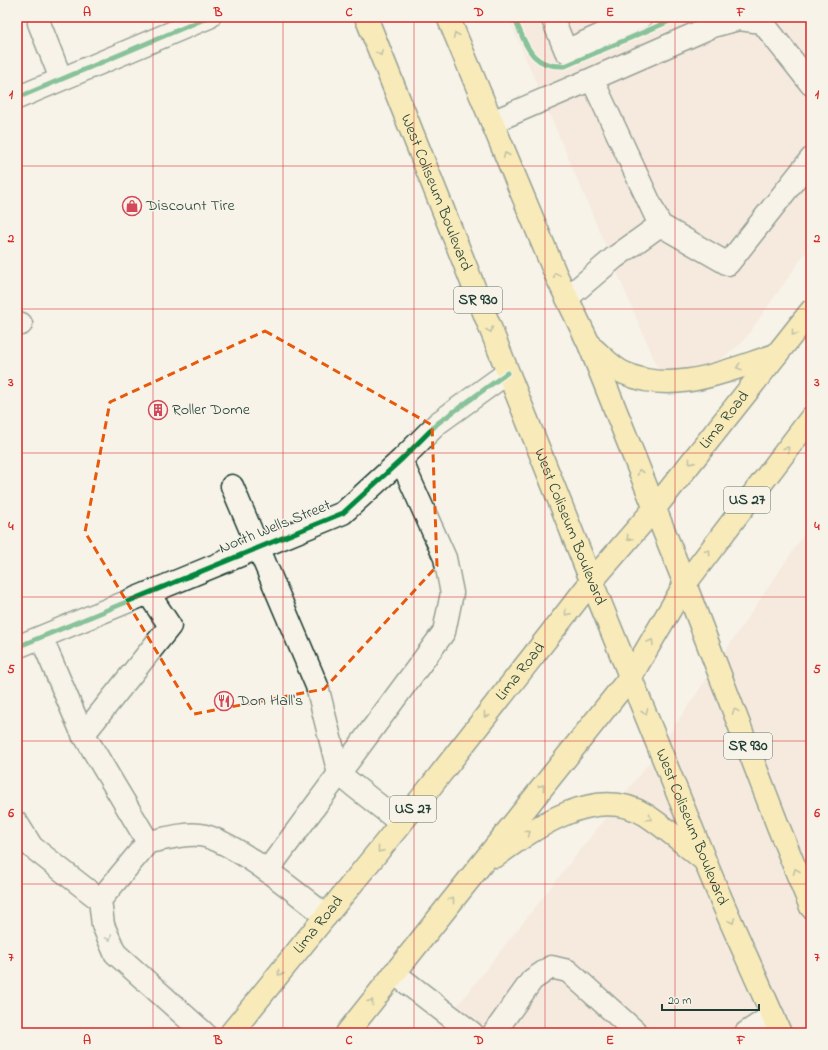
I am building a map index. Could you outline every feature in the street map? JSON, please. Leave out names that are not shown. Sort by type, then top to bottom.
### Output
[{"type":"highway","name":"West Coliseum Boulevard","points":[[366,17],[507,373],[591,582],[631,676],[704,860],[777,1024]]},
{"type":"highway","name":"SR 930","points":[[448,17],[567,298],[589,344],[685,584],[778,826],[811,907]]},
{"type":"highway","name":"Lima Road","points":[[231,1033],[401,823],[591,582],[654,508],[811,311]]},
{"type":"highway","points":[[589,344],[623,373],[646,380],[683,383],[776,355]]},
{"type":"highway","name":"US 27","points":[[347,1033],[631,676],[685,584],[811,418]]},
{"type":"highway","points":[[474,872],[536,827],[564,814],[598,805],[623,805],[645,815],[704,860]]},
{"type":"street","points":[[17,98],[209,17]]},
{"type":"street","points":[[552,17],[566,51],[629,19]]},
{"type":"street","points":[[492,122],[713,26],[739,19],[762,22],[811,84]]},
{"type":"street","points":[[39,23],[61,79]]},
{"type":"street","points":[[592,79],[660,225],[728,264],[811,159]]},
{"type":"street","points":[[567,298],[614,258],[660,225]]},
{"type":"street","name":"North Wells Street","points":[[17,647],[343,513],[401,460],[438,423],[507,373]]},
{"type":"street","points":[[267,871],[444,632],[452,593],[444,558],[401,460]]},
{"type":"street","points":[[232,486],[317,686],[338,774],[401,823]]},
{"type":"street","points":[[83,735],[170,626],[148,593]]},
{"type":"street","points":[[41,637],[83,735],[148,842]]},
{"type":"street","points":[[17,823],[32,847],[100,900],[103,925],[115,953],[204,1033]]},
{"type":"street","points":[[100,900],[148,842],[200,835],[222,841],[267,871],[326,916]]},
{"type":"street","points":[[494,1033],[532,980],[551,967],[568,972],[637,1033]]},
{"type":"street","points":[[394,973],[472,1033]]},
{"type":"street","points":[[746,1033],[777,1024]]},
{"type":"highlighted area","points":[[265,331],[432,425],[437,566],[324,689],[194,714],[85,532],[110,402]]},
{"type":"shaded area","points":[[508,17],[811,17],[811,245],[742,343],[713,365],[686,372],[659,371]]},
{"type":"shaded area","points":[[811,524],[811,1033],[436,1033],[655,755]]},
{"type":"cycle path","points":[[17,98],[209,17]]},
{"type":"cycle path","points":[[514,17],[526,45],[531,52],[544,63],[553,66],[565,66],[679,17]]},
{"type":"cycle path","points":[[17,647],[343,513],[401,460],[438,423],[507,373]]},
{"type":"place","name":"Discount Tire","points":[[132,206]]},
{"type":"place","name":"Roller Dome","points":[[158,410]]},
{"type":"place","name":"Don Hall's","points":[[224,701]]}]
